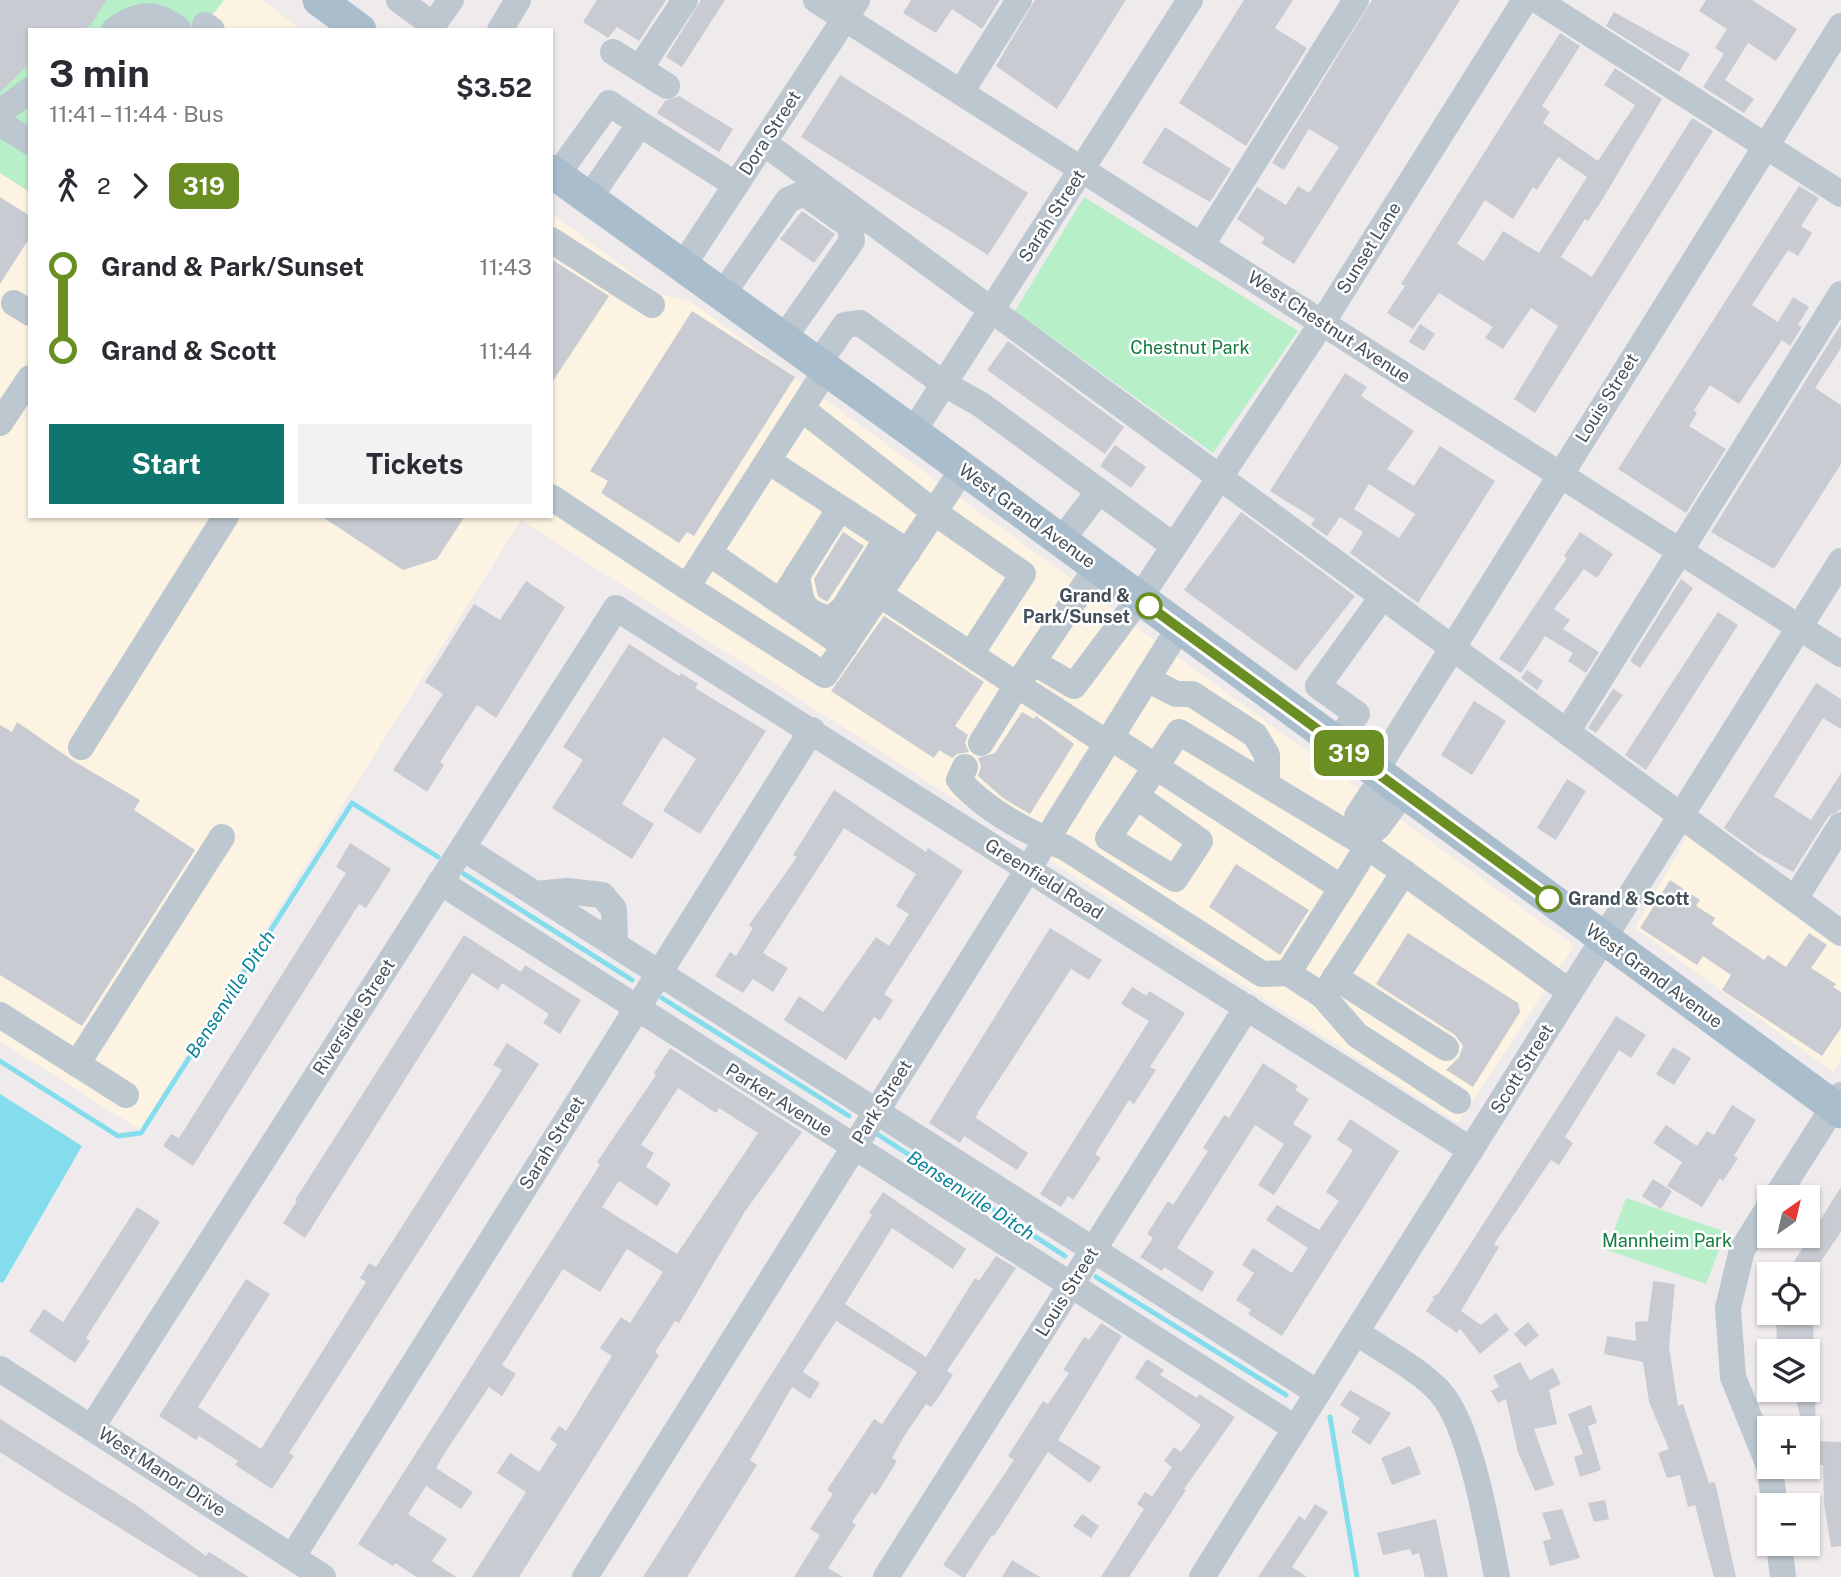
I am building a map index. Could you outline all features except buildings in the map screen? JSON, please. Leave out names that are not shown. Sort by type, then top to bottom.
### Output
[{"type":"main road","points":[[319,0],[357,28]]},
{"type":"main road","name":"West Grand Avenue","points":[[554,173],[914,432],[1604,939],[1839,1104]]},
{"type":"street","points":[[399,0],[433,25],[450,0]]},
{"type":"street","points":[[501,28],[518,0]]},
{"type":"street","points":[[640,68],[685,0]]},
{"type":"street","name":"West Chestnut Avenue","points":[[816,0],[851,9],[961,92],[1841,654]]},
{"type":"street","points":[[961,92],[1018,0]]},
{"type":"street","name":"Sarah Street","points":[[914,432],[1190,0]]},
{"type":"street","points":[[1201,246],[1356,0]]},
{"type":"street","name":"Sunset Lane","points":[[1033,662],[1074,686],[1139,599],[1322,323],[1525,0]]},
{"type":"street","points":[[1537,0],[1841,194]]},
{"type":"street","name":"Dora Street","points":[[682,267],[851,9]]},
{"type":"street","points":[[117,28],[133,16],[163,18],[176,28]]},
{"type":"street","name":"Louis Street","points":[[1289,973],[1342,888],[1364,843],[1394,805],[1384,778],[1451,648],[1841,26]]},
{"type":"street","points":[[614,52],[667,86]]},
{"type":"street","points":[[0,111],[28,91]]},
{"type":"street","points":[[554,173],[609,103],[736,185]]},
{"type":"street","points":[[0,123],[28,141]]},
{"type":"street","points":[[589,198],[640,124]]},
{"type":"street","points":[[764,143],[1841,933]]},
{"type":"street","points":[[722,295],[788,200],[804,193],[850,226],[852,241],[783,339]]},
{"type":"street","points":[[553,241],[652,305]]},
{"type":"street","points":[[1567,732],[1841,294]]},
{"type":"street","points":[[687,587],[802,409],[845,325],[860,323],[944,384],[979,404],[1174,546]]},
{"type":"street","points":[[0,423],[28,381]]},
{"type":"street","points":[[802,409],[934,513],[1023,574],[971,654]]},
{"type":"street","points":[[768,461],[897,545]]},
{"type":"street","points":[[797,575],[801,603],[813,615],[830,619],[843,609],[897,545],[934,513],[963,469]]},
{"type":"street","points":[[1061,541],[1099,491]]},
{"type":"street","points":[[553,498],[825,675],[879,594],[897,545]]},
{"type":"street","points":[[780,603],[840,508]]},
{"type":"street","points":[[81,747],[225,518]]},
{"type":"street","points":[[709,553],[845,646]]},
{"type":"street","name":"Scott Street","points":[[1202,1577],[1841,561]]},
{"type":"street","points":[[981,743],[1097,568]]},
{"type":"street","points":[[879,594],[1017,685],[1155,766],[1342,888]]},
{"type":"street","points":[[1336,743],[1357,714],[1318,686],[1382,597]]},
{"type":"street","name":"Greenfield Road","points":[[616,608],[1471,1150]]},
{"type":"street","name":"Riverside Street","points":[[92,1427],[616,608]]},
{"type":"street","name":"Park Street","points":[[585,1577],[1179,628]]},
{"type":"street","points":[[1147,678],[1176,694],[1178,702],[1195,717],[1209,721],[1224,716],[1255,735],[1267,755],[1267,785]]},
{"type":"street","name":"Sarah Street","points":[[293,1556],[812,730]]},
{"type":"street","points":[[1136,796],[1200,841],[1175,879],[1108,838],[1155,766],[1179,732],[1364,843],[1570,992]]},
{"type":"street","points":[[965,767],[959,780],[973,796],[1046,840],[1066,848],[1262,974],[1289,973],[1329,987],[1446,1048]]},
{"type":"street","points":[[1795,899],[1841,825]]},
{"type":"street","points":[[77,1064],[222,837]]},
{"type":"street","points":[[463,848],[1318,1392]]},
{"type":"street","points":[[1329,987],[1404,872]]},
{"type":"street","name":"Parker Avenue","points":[[440,882],[1295,1428]]},
{"type":"street","points":[[1329,987],[1357,1035],[1458,1101]]},
{"type":"street","name":"Louis Street","points":[[887,1577],[1247,1007]]},
{"type":"street","points":[[0,1015],[126,1095]]},
{"type":"street","points":[[1336,1065],[1357,1035]]},
{"type":"street","points":[[1784,1185],[1839,1104]]},
{"type":"street","points":[[1757,1226],[1742,1250],[1728,1308],[1733,1377],[1757,1436]]},
{"type":"street","points":[[1356,1332],[1422,1377],[1448,1403],[1472,1468],[1497,1577]]},
{"type":"street","name":"West Manor Drive","points":[[0,1369],[323,1577]]},
{"type":"street","points":[[1780,1556],[1783,1577]]},
{"type":"shaded area","points":[[224,0],[262,0],[299,28],[202,28]]},
{"type":"shaded area","points":[[0,173],[28,191],[28,518],[553,518],[553,214],[660,294],[690,301],[1574,946],[1458,1123],[521,520],[140,1130],[0,1041]]},
{"type":"shaded area","points":[[1689,833],[1841,940],[1841,1059],[1833,1072],[1635,928]]},
{"type":"green space","points":[[0,0],[224,0],[202,28],[28,28],[28,191],[0,173]]},
{"type":"green space","name":"Chestnut Park","points":[[1084,197],[1298,331],[1213,453],[1015,311]]},
{"type":"green space","name":"Mannheim Park","points":[[1626,1198],[1726,1232],[1706,1284],[1607,1250]]},
{"type":"water","points":[[0,1094],[82,1146],[3,1283],[0,1282]]},
{"type":"waterway","name":"Bensenville Ditch","points":[[0,1061],[118,1136],[141,1133],[352,803],[438,857]]},
{"type":"waterway","name":"Bensenville Ditch","points":[[464,874],[632,980]]},
{"type":"waterway","name":"Bensenville Ditch","points":[[662,998],[849,1116]]},
{"type":"waterway","name":"Bensenville Ditch","points":[[877,1134],[1065,1256]]},
{"type":"waterway","name":"Bensenville Ditch","points":[[1096,1277],[1286,1395]]},
{"type":"waterway","name":"Bensenville Ditch","points":[[1330,1417],[1357,1577]]},
{"type":"bus line","name":"319","points":[[1149,606],[1549,899]]},
{"type":"place","name":"Grand & Park/Sunset","points":[[1149,606]]},
{"type":"place","name":"Grand & Scott","points":[[1549,899]]}]
